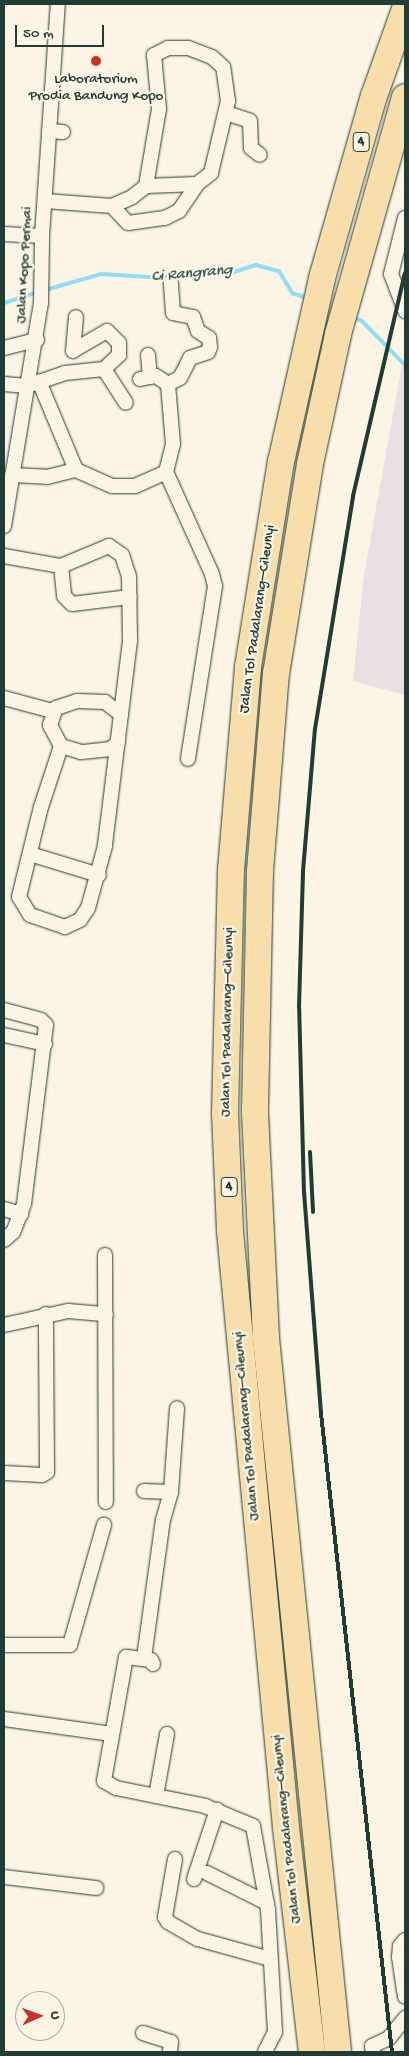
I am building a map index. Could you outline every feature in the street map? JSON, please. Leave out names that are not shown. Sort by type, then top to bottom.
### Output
[{"type":"highway","name":"Jalan Tol Padalarang–Cileunyi","points":[[312,2052],[240,1362],[226,1114],[231,870],[248,667],[281,462],[322,278],[374,96],[405,8]]},
{"type":"highway","name":"Jalan Tol Padalarang–Cileunyi","points":[[338,2052],[266,1338],[255,1109],[260,871],[276,674],[310,464],[338,334],[405,97]]},
{"type":"street","name":"Jalan Kopo Permai","points":[[4,526],[12,475],[33,383],[42,303],[42,236],[48,132],[62,44],[58,4]]},
{"type":"street","points":[[112,206],[128,223],[156,221],[179,211],[197,184],[211,173],[226,113],[228,91],[223,67],[212,57],[188,48],[168,48],[154,55],[158,109],[146,186]]},
{"type":"street","points":[[226,113],[250,120],[251,148],[260,154]]},
{"type":"street","points":[[48,132],[63,132]]},
{"type":"street","points":[[45,201],[112,206],[132,197],[146,186],[197,184]]},
{"type":"street","points":[[405,218],[391,274],[405,311]]},
{"type":"street","points":[[4,234],[42,236]]},
{"type":"street","points":[[148,355],[145,378],[168,384],[180,378],[190,358],[208,352],[210,347],[210,338],[198,331],[193,317],[173,313],[171,282]]},
{"type":"street","points":[[4,384],[33,383],[65,373],[104,369],[119,355],[119,343],[108,331],[73,351],[76,318]]},
{"type":"street","points":[[4,348],[37,340]]},
{"type":"street","points":[[104,369],[126,403]]},
{"type":"street","points":[[33,383],[76,470]]},
{"type":"street","points":[[168,384],[173,444],[166,472],[214,581],[188,759]]},
{"type":"street","points":[[12,475],[47,477],[76,470],[112,486],[135,486],[166,472]]},
{"type":"street","points":[[4,556],[61,566],[106,546],[116,548],[127,567],[130,597],[130,641],[118,742],[115,787],[98,875],[80,920],[70,926],[52,925],[30,915],[21,903],[20,890],[61,746],[50,724],[52,711]]},
{"type":"street","points":[[61,566],[64,596],[72,604],[130,597]]},
{"type":"street","points":[[4,698],[52,711],[63,704],[96,701],[113,705],[121,714]]},
{"type":"street","points":[[61,746],[100,752],[118,742]]},
{"type":"street","points":[[30,854],[98,875]]},
{"type":"street","points":[[4,1010],[45,1022],[45,1044],[21,1214],[13,1232],[4,1240]]},
{"type":"street","points":[[4,1035],[45,1044]]},
{"type":"street","points":[[4,1209],[21,1214]]},
{"type":"street","points":[[105,1255],[106,1502]]},
{"type":"street","points":[[4,1324],[46,1314],[87,1311],[106,1314]]},
{"type":"street","points":[[4,1473],[47,1472],[46,1314]]},
{"type":"street","points":[[177,1408],[172,1492],[162,1530],[148,1661],[126,1657],[112,1734],[106,1783],[217,1810],[253,1826],[267,1904],[274,2032],[266,2052]]},
{"type":"street","points":[[144,1491],[172,1492]]},
{"type":"street","points":[[4,1645],[70,1646],[104,1526]]},
{"type":"street","points":[[4,1719],[112,1734]]},
{"type":"street","points":[[156,1796],[167,1734]]},
{"type":"street","points":[[194,1879],[217,1810]]},
{"type":"street","points":[[175,1859],[165,1917],[168,1922],[198,1939],[270,1959]]},
{"type":"street","points":[[207,1873],[267,1904]]},
{"type":"street","points":[[4,1877],[96,1888]]},
{"type":"street","points":[[405,1940],[400,1957],[405,1997]]},
{"type":"street","points":[[373,2052],[372,2046],[389,2038],[405,2018]]},
{"type":"street","points":[[143,2033],[171,2042],[170,2052]]},
{"type":"shaded area","points":[[403,359],[405,359],[405,695],[353,681],[364,575]]},
{"type":"waterway","name":"Ci Rangrang","points":[[45,290],[101,274],[165,278],[202,272],[234,272],[256,265],[279,271],[292,293],[307,298]]},
{"type":"waterway","name":"Ci Rangrang","points":[[4,303],[38,292]]},
{"type":"waterway","name":"Ci Rangrang","points":[[353,317],[362,321],[405,365]]},
{"type":"railway","points":[[392,2052],[321,1413],[304,1193],[299,1007],[303,871],[315,729],[353,496],[405,273]]},
{"type":"railway","points":[[310,1152],[313,1212]]},
{"type":"place","name":"Laboratorium Prodia Bandung Kopo","points":[[96,61]]}]
